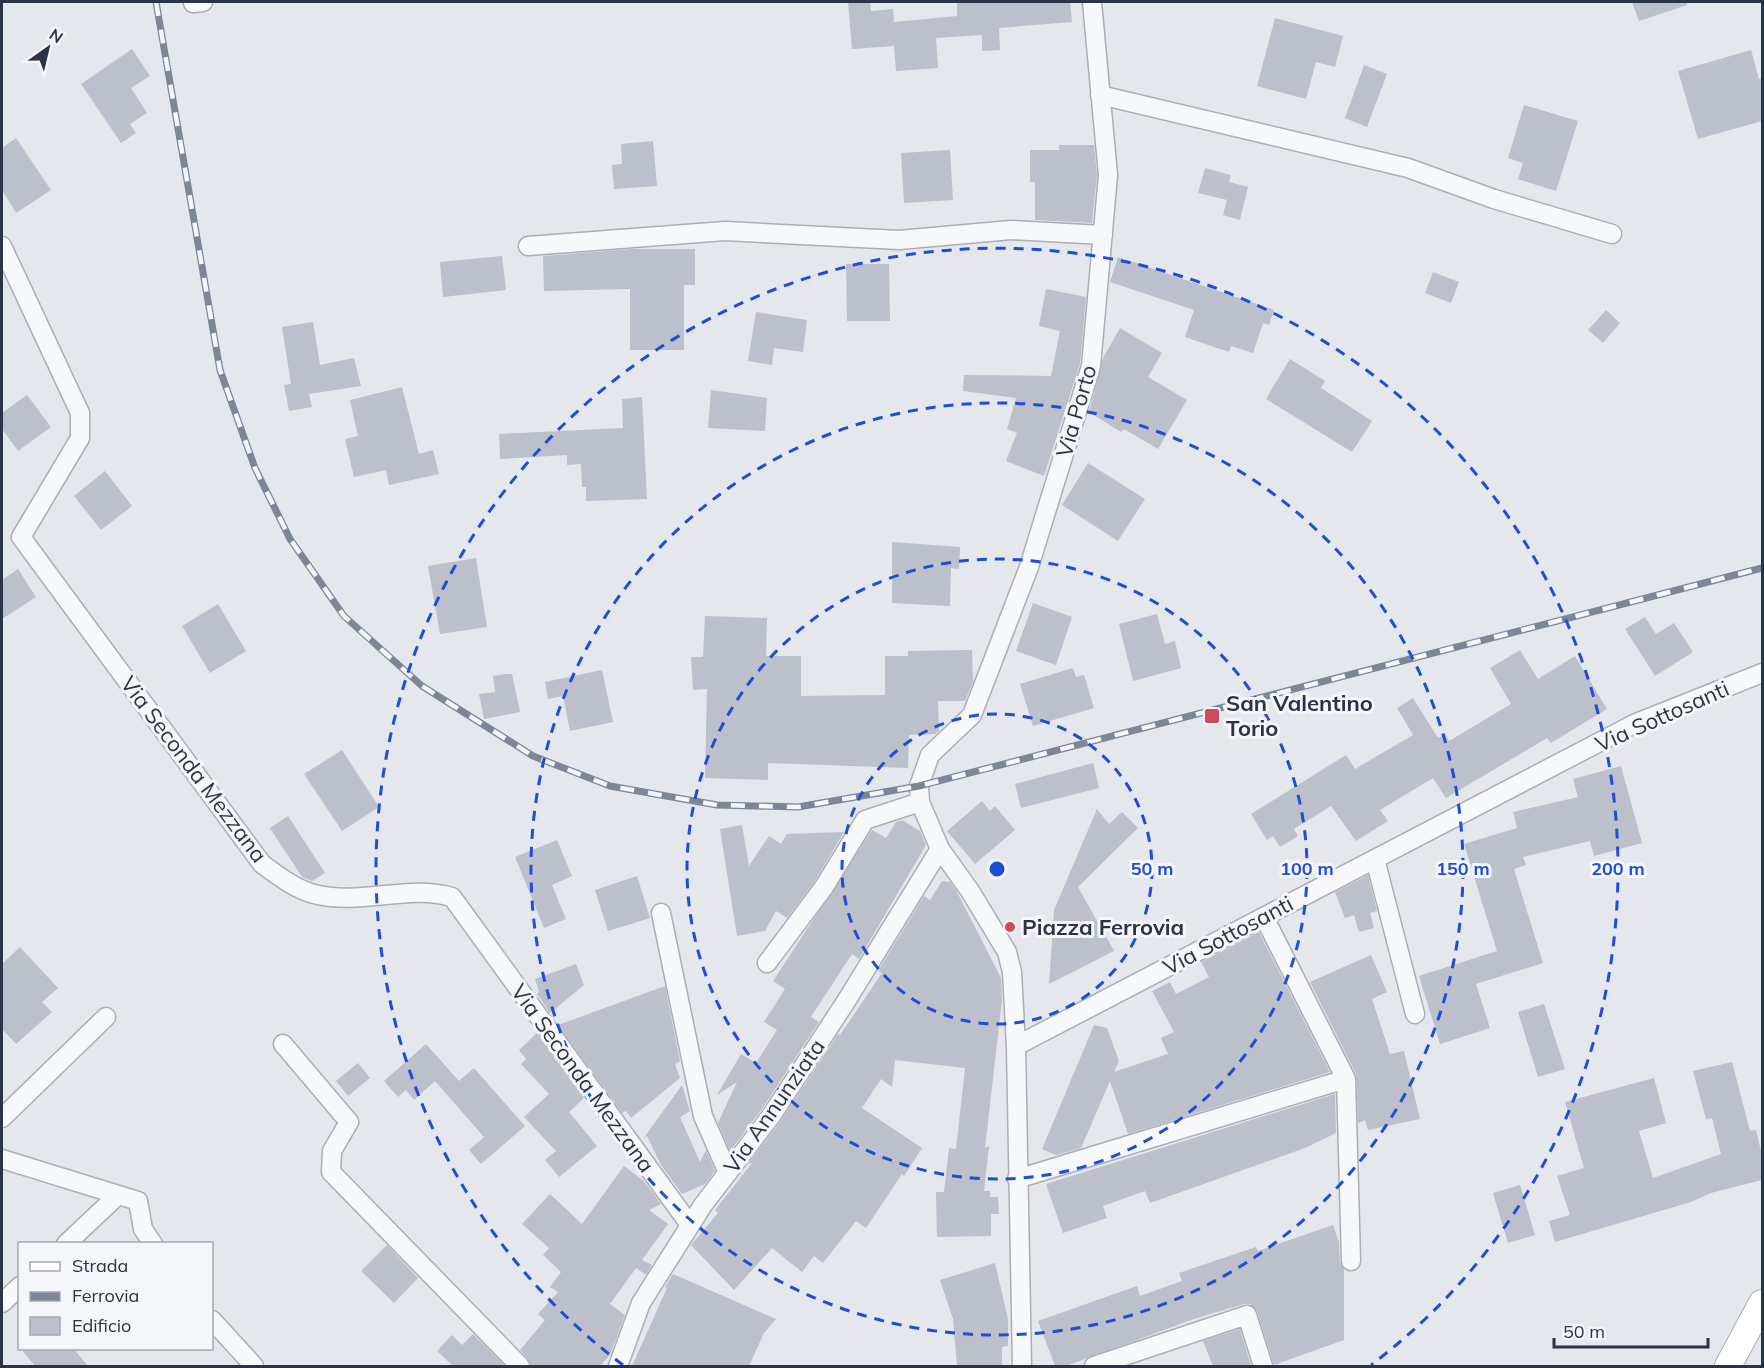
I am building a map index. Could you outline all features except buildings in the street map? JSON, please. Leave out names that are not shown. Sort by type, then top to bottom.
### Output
[{"type":"main road","points":[[1728,1366],[1762,1303]]},
{"type":"street","name":"Via Porto","points":[[920,794],[930,755],[972,715],[1029,567],[1091,366],[1108,175],[1092,2]]},
{"type":"street","points":[[1100,95],[1408,168],[1494,199],[1612,234]]},
{"type":"street","points":[[528,246],[725,231],[899,240],[1011,230],[1103,235]]},
{"type":"street","name":"Via Seconda Mezzana","points":[[2,246],[80,413],[80,438],[21,537],[262,864],[313,894],[341,898],[435,892],[452,897],[690,1225]]},
{"type":"street","name":"Via Sottosanti","points":[[1016,1046],[1636,723],[1762,673]]},
{"type":"street","points":[[767,963],[824,887],[865,820],[920,794],[940,849],[991,924],[1007,952],[1012,972],[1016,1046],[1022,1366]]},
{"type":"street","name":"Via Annunziata","points":[[618,1366],[641,1303],[690,1225],[771,1116],[845,1004],[940,849]]},
{"type":"street","points":[[1375,859],[1415,1014]]},
{"type":"street","points":[[661,913],[703,1116],[728,1173]]},
{"type":"street","points":[[1264,917],[1346,1079],[1350,1261]]},
{"type":"street","points":[[2,1118],[106,1017]]},
{"type":"street","points":[[283,1044],[349,1122],[332,1151],[331,1172],[519,1366]]},
{"type":"street","points":[[1017,1179],[1346,1079]]},
{"type":"street","points":[[2,1159],[138,1201],[143,1229],[152,1242]]},
{"type":"street","points":[[68,1242],[118,1195]]},
{"type":"street","points":[[2,1303],[18,1288]]},
{"type":"street","points":[[1094,1366],[1247,1315],[1263,1366]]},
{"type":"street","points":[[213,1321],[254,1366]]},
{"type":"railway","points":[[156,2],[220,370],[255,468],[290,539],[344,616],[422,686],[533,756],[610,786],[717,805],[798,807],[919,786],[1762,568]]},
{"type":"place","name":"San Valentino Torio","points":[[1212,716]]},
{"type":"place","name":"Piazza Ferrovia","points":[[1010,927]]}]
